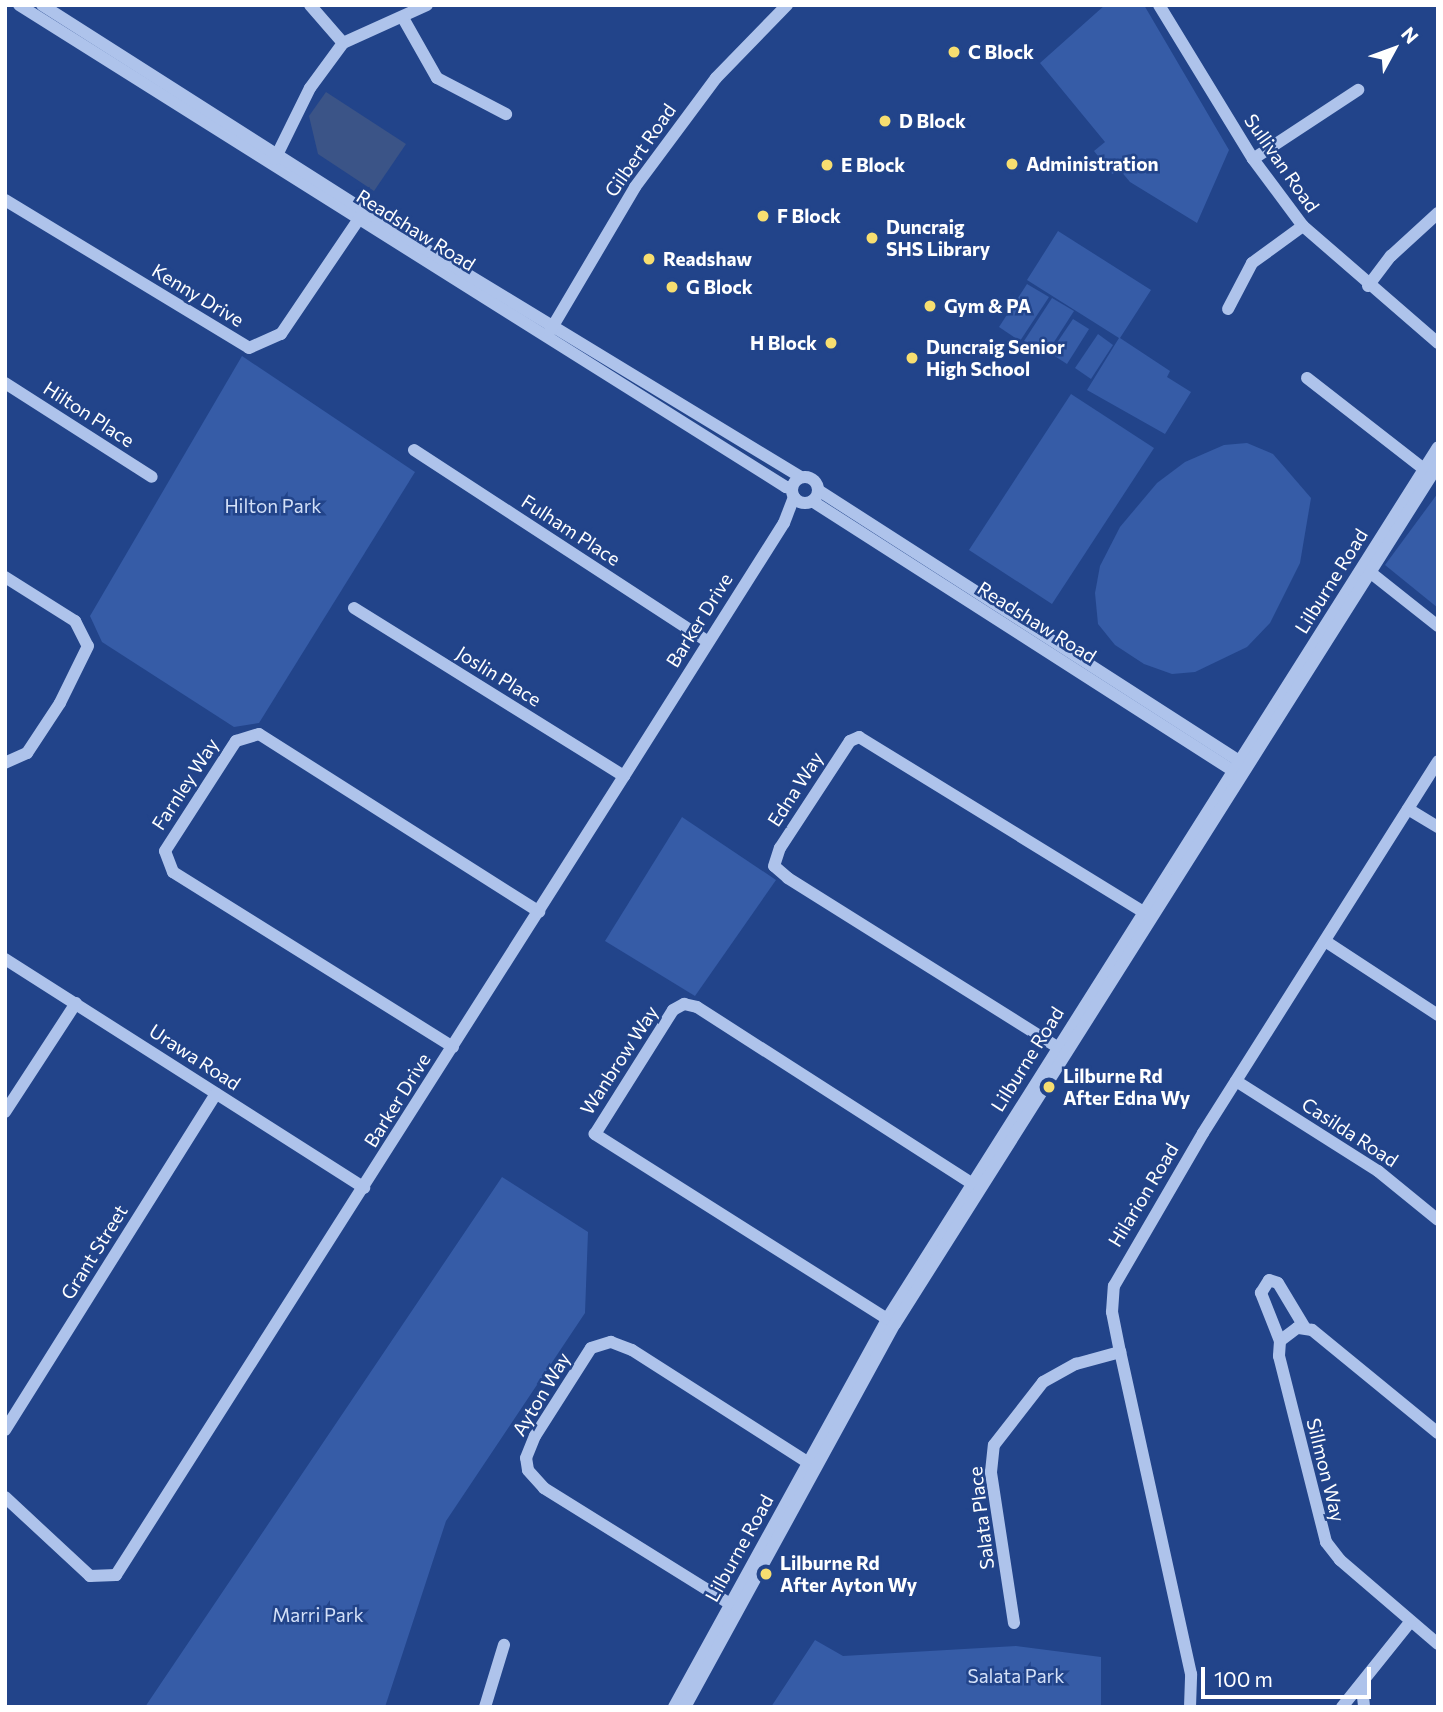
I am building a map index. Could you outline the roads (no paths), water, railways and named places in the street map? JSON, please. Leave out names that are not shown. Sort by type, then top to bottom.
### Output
[{"type":"street","name":"Readshaw Road","points":[[19,5],[276,158]]},
{"type":"street","name":"Readshaw Road","points":[[42,5],[362,214],[551,330],[1240,768]]},
{"type":"street","points":[[310,5],[343,43]]},
{"type":"street","points":[[276,158],[310,88],[343,43],[427,5]]},
{"type":"street","name":"Gilbert Road","points":[[551,330],[635,187],[716,78],[787,5]]},
{"type":"street","name":"Sullivan Road","points":[[1159,5],[1253,159],[1303,226],[1368,286],[1438,343]]},
{"type":"street","points":[[403,18],[437,78],[506,114]]},
{"type":"street","points":[[1253,159],[1358,90]]},
{"type":"street","name":"Kenny Drive","points":[[5,200],[249,348],[281,334],[362,214]]},
{"type":"street","points":[[1368,286],[1391,256],[1438,213]]},
{"type":"street","points":[[1228,309],[1252,263],[1303,226]]},
{"type":"street","points":[[1307,378],[1431,470]]},
{"type":"street","name":"Hilton Place","points":[[5,383],[152,477]]},
{"type":"street","name":"Lilburne Road","points":[[674,1707],[734,1606],[891,1322],[1146,914],[1431,470],[1438,447]]},
{"type":"street","name":"Fulham Place","points":[[414,450],[708,642]]},
{"type":"street","name":"Barker Drive","points":[[5,1497],[90,1576],[104,1579],[116,1575],[804,492]]},
{"type":"street","points":[[1367,570],[1438,626]]},
{"type":"street","points":[[5,577],[75,621],[89,646],[60,703],[27,753],[5,762]]},
{"type":"street","name":"Joslin Place","points":[[354,608],[624,776]]},
{"type":"street","name":"Farnley Way","points":[[453,1047],[173,872],[165,851],[172,840],[236,741],[259,734],[539,912]]},
{"type":"street","name":"Edna Way","points":[[1061,1049],[788,878],[774,866],[780,848],[850,740],[859,737],[1146,914]]},
{"type":"street","name":"Hilarion Road","points":[[1190,1707],[1191,1674],[1112,1312],[1114,1286],[1236,1081],[1438,761]]},
{"type":"street","points":[[1408,809],[1438,827]]},
{"type":"street","points":[[1325,941],[1438,1015]]},
{"type":"street","name":"Urawa Road","points":[[5,958],[364,1188]]},
{"type":"street","points":[[5,1112],[76,1003]]},
{"type":"street","name":"Wanbrow Way","points":[[891,1322],[595,1134],[673,1010],[684,1004],[697,1007],[975,1186]]},
{"type":"street","name":"Casilda Road","points":[[1236,1081],[1378,1171],[1438,1220]]},
{"type":"street","name":"Grant Street","points":[[5,1430],[216,1094]]},
{"type":"street","name":"Sillmon Way","points":[[1438,1433],[1305,1328],[1278,1283],[1269,1280],[1261,1293],[1280,1341],[1279,1356],[1326,1542],[1410,1622],[1438,1644]]},
{"type":"street","points":[[1280,1341],[1291,1331],[1305,1328]]},
{"type":"street","name":"Ayton Way","points":[[734,1606],[544,1488],[528,1470],[526,1458],[535,1436],[591,1348],[611,1342],[632,1350],[812,1465]]},
{"type":"street","name":"Salata Place","points":[[1014,1623],[991,1472],[994,1445],[1043,1382],[1076,1364],[1120,1352]]},
{"type":"street","name":"Lilburne Road","points":[[685,1707],[734,1606]]},
{"type":"street","points":[[1342,1707],[1362,1687],[1410,1622]]},
{"type":"street","points":[[485,1707],[504,1645]]},
{"type":"street","points":[[1362,1687],[1364,1707]]},
{"type":"place","name":"C Block","points":[[954,52]]},
{"type":"place","name":"D Block","points":[[885,121]]},
{"type":"place","name":"Administration","points":[[1012,164]]},
{"type":"place","name":"E Block","points":[[827,165]]},
{"type":"place","name":"F Block","points":[[763,216]]},
{"type":"place","name":"Duncraig SHS Library","points":[[872,238]]},
{"type":"place","name":"Readshaw","points":[[649,259]]},
{"type":"place","name":"G Block","points":[[672,287]]},
{"type":"place","name":"Gym & PA","points":[[930,306]]},
{"type":"place","name":"H Block","points":[[831,343]]},
{"type":"place","name":"Duncraig Senior High School","points":[[912,358]]},
{"type":"place","name":"Lilburne Rd After Edna Wy","points":[[1049,1087]]},
{"type":"place","name":"Lilburne Rd After Ayton Wy","points":[[766,1574]]},
{"type":"park label","name":"Hilton Park","points":[[273,506]]},
{"type":"park label","name":"Marri Park","points":[[318,1615]]},
{"type":"park label","name":"Salata Park","points":[[1016,1676]]}]
